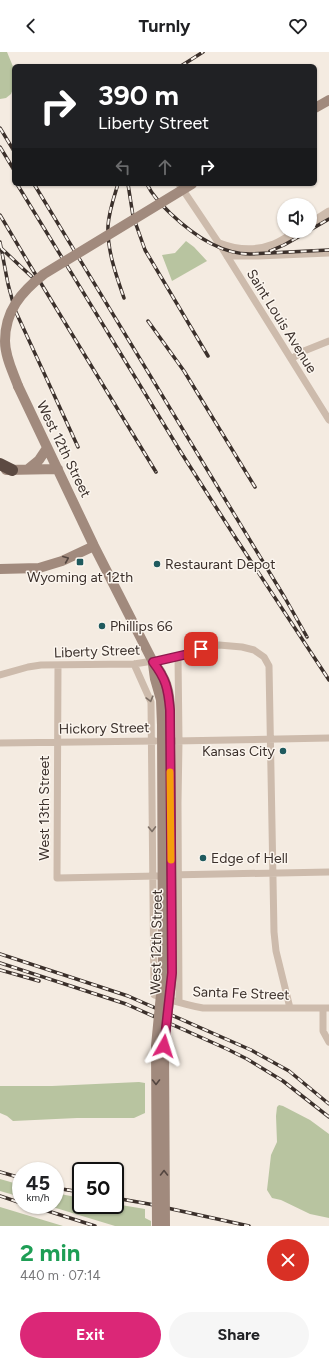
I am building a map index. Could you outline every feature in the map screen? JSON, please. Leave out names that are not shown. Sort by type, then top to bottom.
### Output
[{"type":"highway","points":[[0,464],[6,470]]},
{"type":"main road","points":[[317,107],[329,100]]},
{"type":"main road","name":"West 12th Street","points":[[165,1226],[164,1046],[172,973],[166,725],[155,679],[153,662],[94,546],[18,386],[10,365],[5,343],[7,322],[19,297],[31,284],[189,186]]},
{"type":"main road","points":[[28,469],[39,460],[47,448]]},
{"type":"main road","points":[[6,470],[58,469]]},
{"type":"main road","points":[[0,569],[39,568],[62,561],[94,546]]},
{"type":"main road","name":"West 12th Street","points":[[157,1226],[156,1046],[163,974],[166,725]]},
{"type":"street","name":"Saint Louis Avenue","points":[[180,186],[219,244],[329,420]]},
{"type":"street","points":[[317,220],[329,212]]},
{"type":"street","points":[[219,244],[238,250],[262,249],[275,245],[286,238]]},
{"type":"street","points":[[226,256],[329,253]]},
{"type":"street","points":[[291,359],[304,351],[329,341]]},
{"type":"street","name":"Liberty Street","points":[[0,675],[28,667],[134,664],[178,657],[201,649],[219,646],[242,647],[254,650],[264,657],[269,666],[270,739]]},
{"type":"street","name":"West 12th Street","points":[[178,657],[179,1002]]},
{"type":"street","name":"West 12th Street","points":[[134,664],[151,702],[154,996]]},
{"type":"street","name":"West 13th Street","points":[[58,665],[57,878],[153,876]]},
{"type":"street","name":"Hickory Street","points":[[0,743],[329,738]]},
{"type":"street","points":[[270,739],[274,932],[276,951],[290,1008]]},
{"type":"street","points":[[166,740],[166,867]]},
{"type":"street","points":[[153,876],[329,872]]},
{"type":"street","name":"Santa Fe Street","points":[[154,996],[179,1002],[187,1006],[203,1008],[326,1008]]},
{"type":"street","points":[[326,1008],[323,1031],[329,1042]]},
{"type":"green space","points":[[0,52],[7,52],[12,64],[12,91],[6,98],[0,99]]},
{"type":"green space","points":[[186,241],[207,261],[172,281],[162,255],[175,253]]},
{"type":"green space","points":[[145,1083],[145,1113],[134,1118],[77,1118],[13,1121],[0,1113],[0,1086],[52,1086]]},
{"type":"green space","points":[[279,1105],[310,1120],[329,1134],[329,1218],[310,1214],[281,1200],[272,1198],[267,1190],[271,1155],[277,1142],[276,1116],[277,1107]]},
{"type":"green space","points":[[0,1179],[12,1182],[12,1194],[0,1191]]},
{"type":"green space","points":[[64,1195],[72,1196],[72,1213],[64,1210]]},
{"type":"green space","points":[[124,1206],[145,1209],[145,1218],[151,1221],[151,1226],[115,1226],[76,1214],[124,1214]]},
{"type":"green space","points":[[0,1207],[12,1211],[12,1214],[23,1214],[63,1226],[0,1226]]},
{"type":"railway","points":[[184,64],[203,52]]},
{"type":"railway","points":[[0,128],[12,148]]},
{"type":"railway","points":[[0,147],[12,167]]},
{"type":"railway","points":[[18,186],[182,454],[329,680]]},
{"type":"railway","points":[[35,186],[285,598],[307,637]]},
{"type":"railway","points":[[117,186],[109,215],[108,235],[113,262],[124,298]]},
{"type":"railway","points":[[128,186],[133,216],[145,250],[208,356]]},
{"type":"railway","points":[[148,186],[160,203],[187,228],[217,247],[228,251],[250,254],[329,250]]},
{"type":"railway","points":[[0,215],[156,472]]},
{"type":"railway","points":[[317,226],[329,219]]},
{"type":"railway","points":[[270,251],[296,238]]},
{"type":"railway","points":[[0,242],[8,284],[15,310],[78,447]]},
{"type":"railway","points":[[1,248],[33,278]]},
{"type":"railway","points":[[148,321],[184,371],[255,487]]},
{"type":"railway","points":[[0,954],[128,996],[251,1050],[289,1071],[329,1104]]},
{"type":"railway","points":[[0,963],[126,1004],[227,1049],[247,1059],[283,1081],[329,1117]]},
{"type":"railway","points":[[0,970],[39,981]]},
{"type":"railway","points":[[0,1172],[12,1175]]},
{"type":"railway","points":[[64,1189],[72,1191]]},
{"type":"railway","points":[[0,1196],[12,1200]]},
{"type":"railway","points":[[124,1200],[249,1226]]},
{"type":"railway","points":[[57,1214],[95,1226]]},
{"type":"slow traffic","points":[[170,772],[171,860]]},
{"type":"place","name":"Wyoming at 12th","points":[[80,562]]},
{"type":"place","name":"Restaurant Depot","points":[[157,564]]},
{"type":"place","name":"Phillips 66","points":[[102,626]]},
{"type":"place","name":"Kansas City","points":[[283,751]]},
{"type":"place","name":"Edge of Hell","points":[[203,858]]},
{"type":"route","points":[[164,1046],[172,973],[170,710],[166,684],[162,674],[153,662],[188,654],[201,649]]}]
